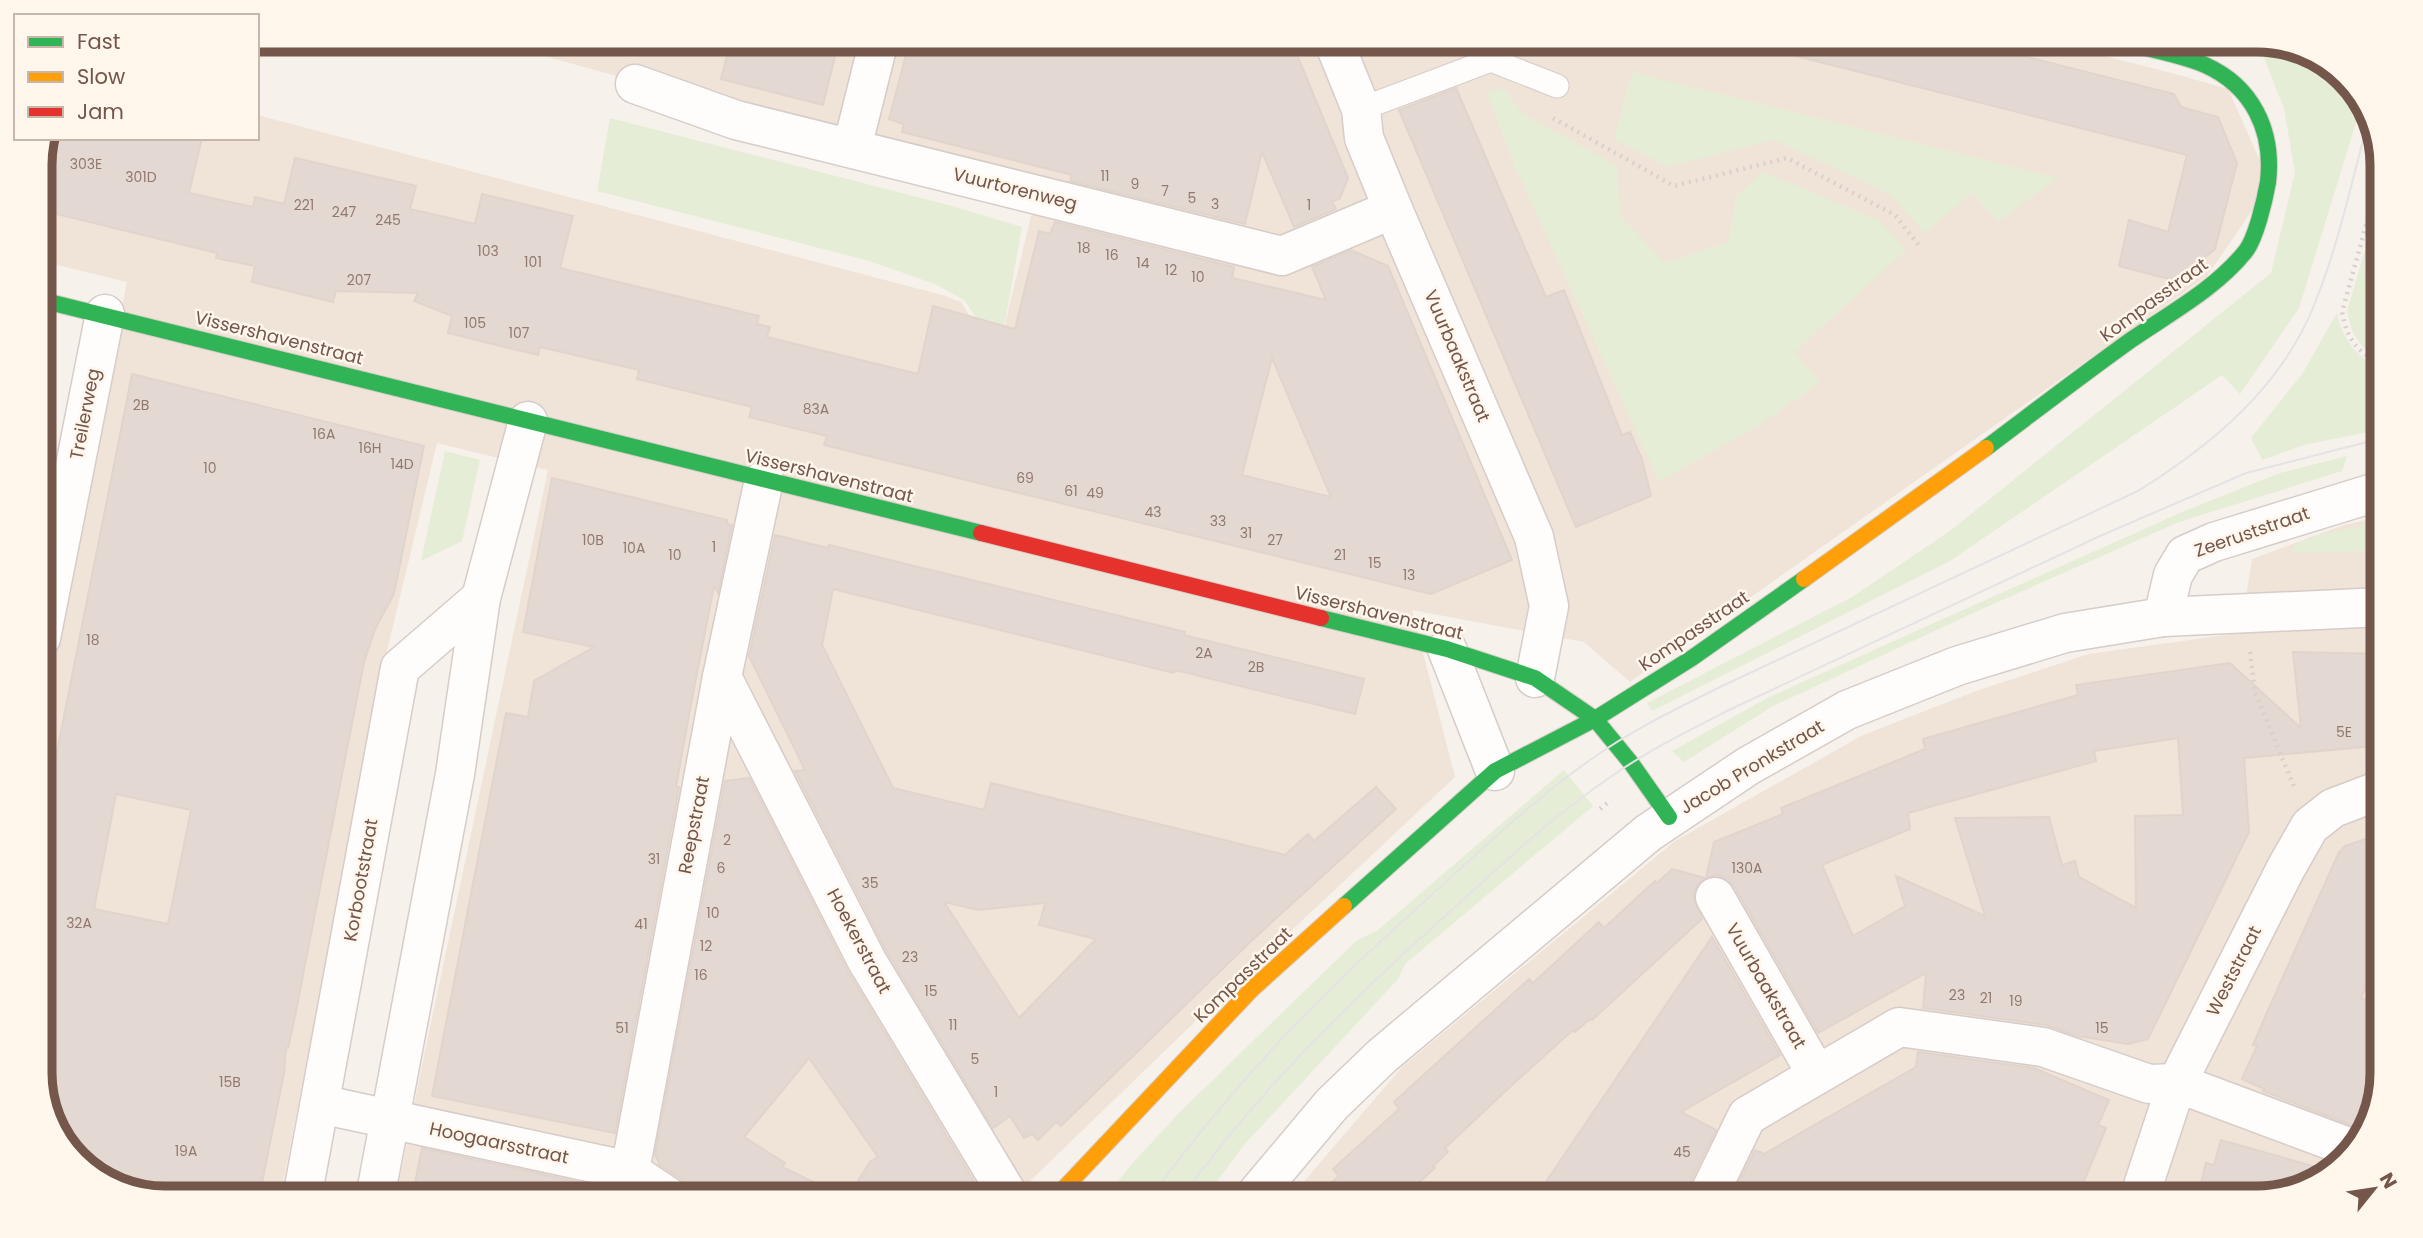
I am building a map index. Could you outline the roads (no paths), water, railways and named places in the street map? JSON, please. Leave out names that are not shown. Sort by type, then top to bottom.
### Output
[{"type":"street","points":[[852,148],[876,52]]},
{"type":"street","name":"Vuurbaakstraat","points":[[1338,52],[1361,109],[1364,138],[1534,537],[1549,606],[1535,678]]},
{"type":"street","name":"Kompasstraat","points":[[1066,1186],[1251,990],[1495,771],[1595,719],[1692,658],[1924,494],[2088,371],[2219,279],[2247,250],[2265,201],[2269,171],[2266,133],[2258,111],[2232,80],[2203,64],[2158,52]]},
{"type":"street","name":"Vuurtorenweg","points":[[635,84],[736,120],[1282,256],[1393,209]]},
{"type":"street","name":"Vissershavenstraat","points":[[53,303],[1447,649],[1535,678],[1595,719]]},
{"type":"street","name":"Treilerweg","points":[[53,578],[106,314]]},
{"type":"street","points":[[377,1186],[455,774],[481,598],[528,421]]},
{"type":"street","name":"Reepstraat","points":[[629,1171],[722,677],[764,480]]},
{"type":"street","name":"Zeeruststraat","points":[[2163,617],[2173,575],[2185,555],[2214,542],[2370,494]]},
{"type":"street","name":"Korbootstraat","points":[[305,1186],[400,668],[481,598]]},
{"type":"street","name":"Jacob Pronkstraat","points":[[1263,1186],[1332,1104],[1382,1056],[1677,831],[1748,766],[1847,710],[1957,666],[2065,633],[2163,617],[2370,607]]},
{"type":"street","points":[[1447,649],[1495,771]]},
{"type":"street","name":"Hoekerstraat","points":[[722,677],[867,961],[1003,1186]]},
{"type":"street","points":[[1595,719],[1631,763],[1677,831]]},
{"type":"street","name":"Weststraat","points":[[2143,1186],[2177,1083],[2310,826],[2333,808],[2370,794]]},
{"type":"street","name":"Vuurbaakstraat","points":[[1716,897],[1816,1075]]},
{"type":"street","points":[[1713,1186],[1747,1116],[1899,1027],[2043,1047],[2149,1084],[2177,1083],[2343,1145]]},
{"type":"street","name":"Hoogaarsstraat","points":[[320,1104],[629,1171],[652,1186]]},
{"type":"lane","points":[[1361,109],[1492,60],[1557,86]]},
{"type":"tram line","points":[[1159,1186],[1246,1078],[1351,969],[1508,826],[1593,758],[1639,729],[1718,688],[2138,491],[2218,433],[2264,387],[2301,333],[2331,258],[2365,133]]},
{"type":"tram line","points":[[1190,1186],[1269,1089],[1366,989],[1541,830],[1623,768],[1729,710],[2100,536],[2246,473],[2370,441]]}]
